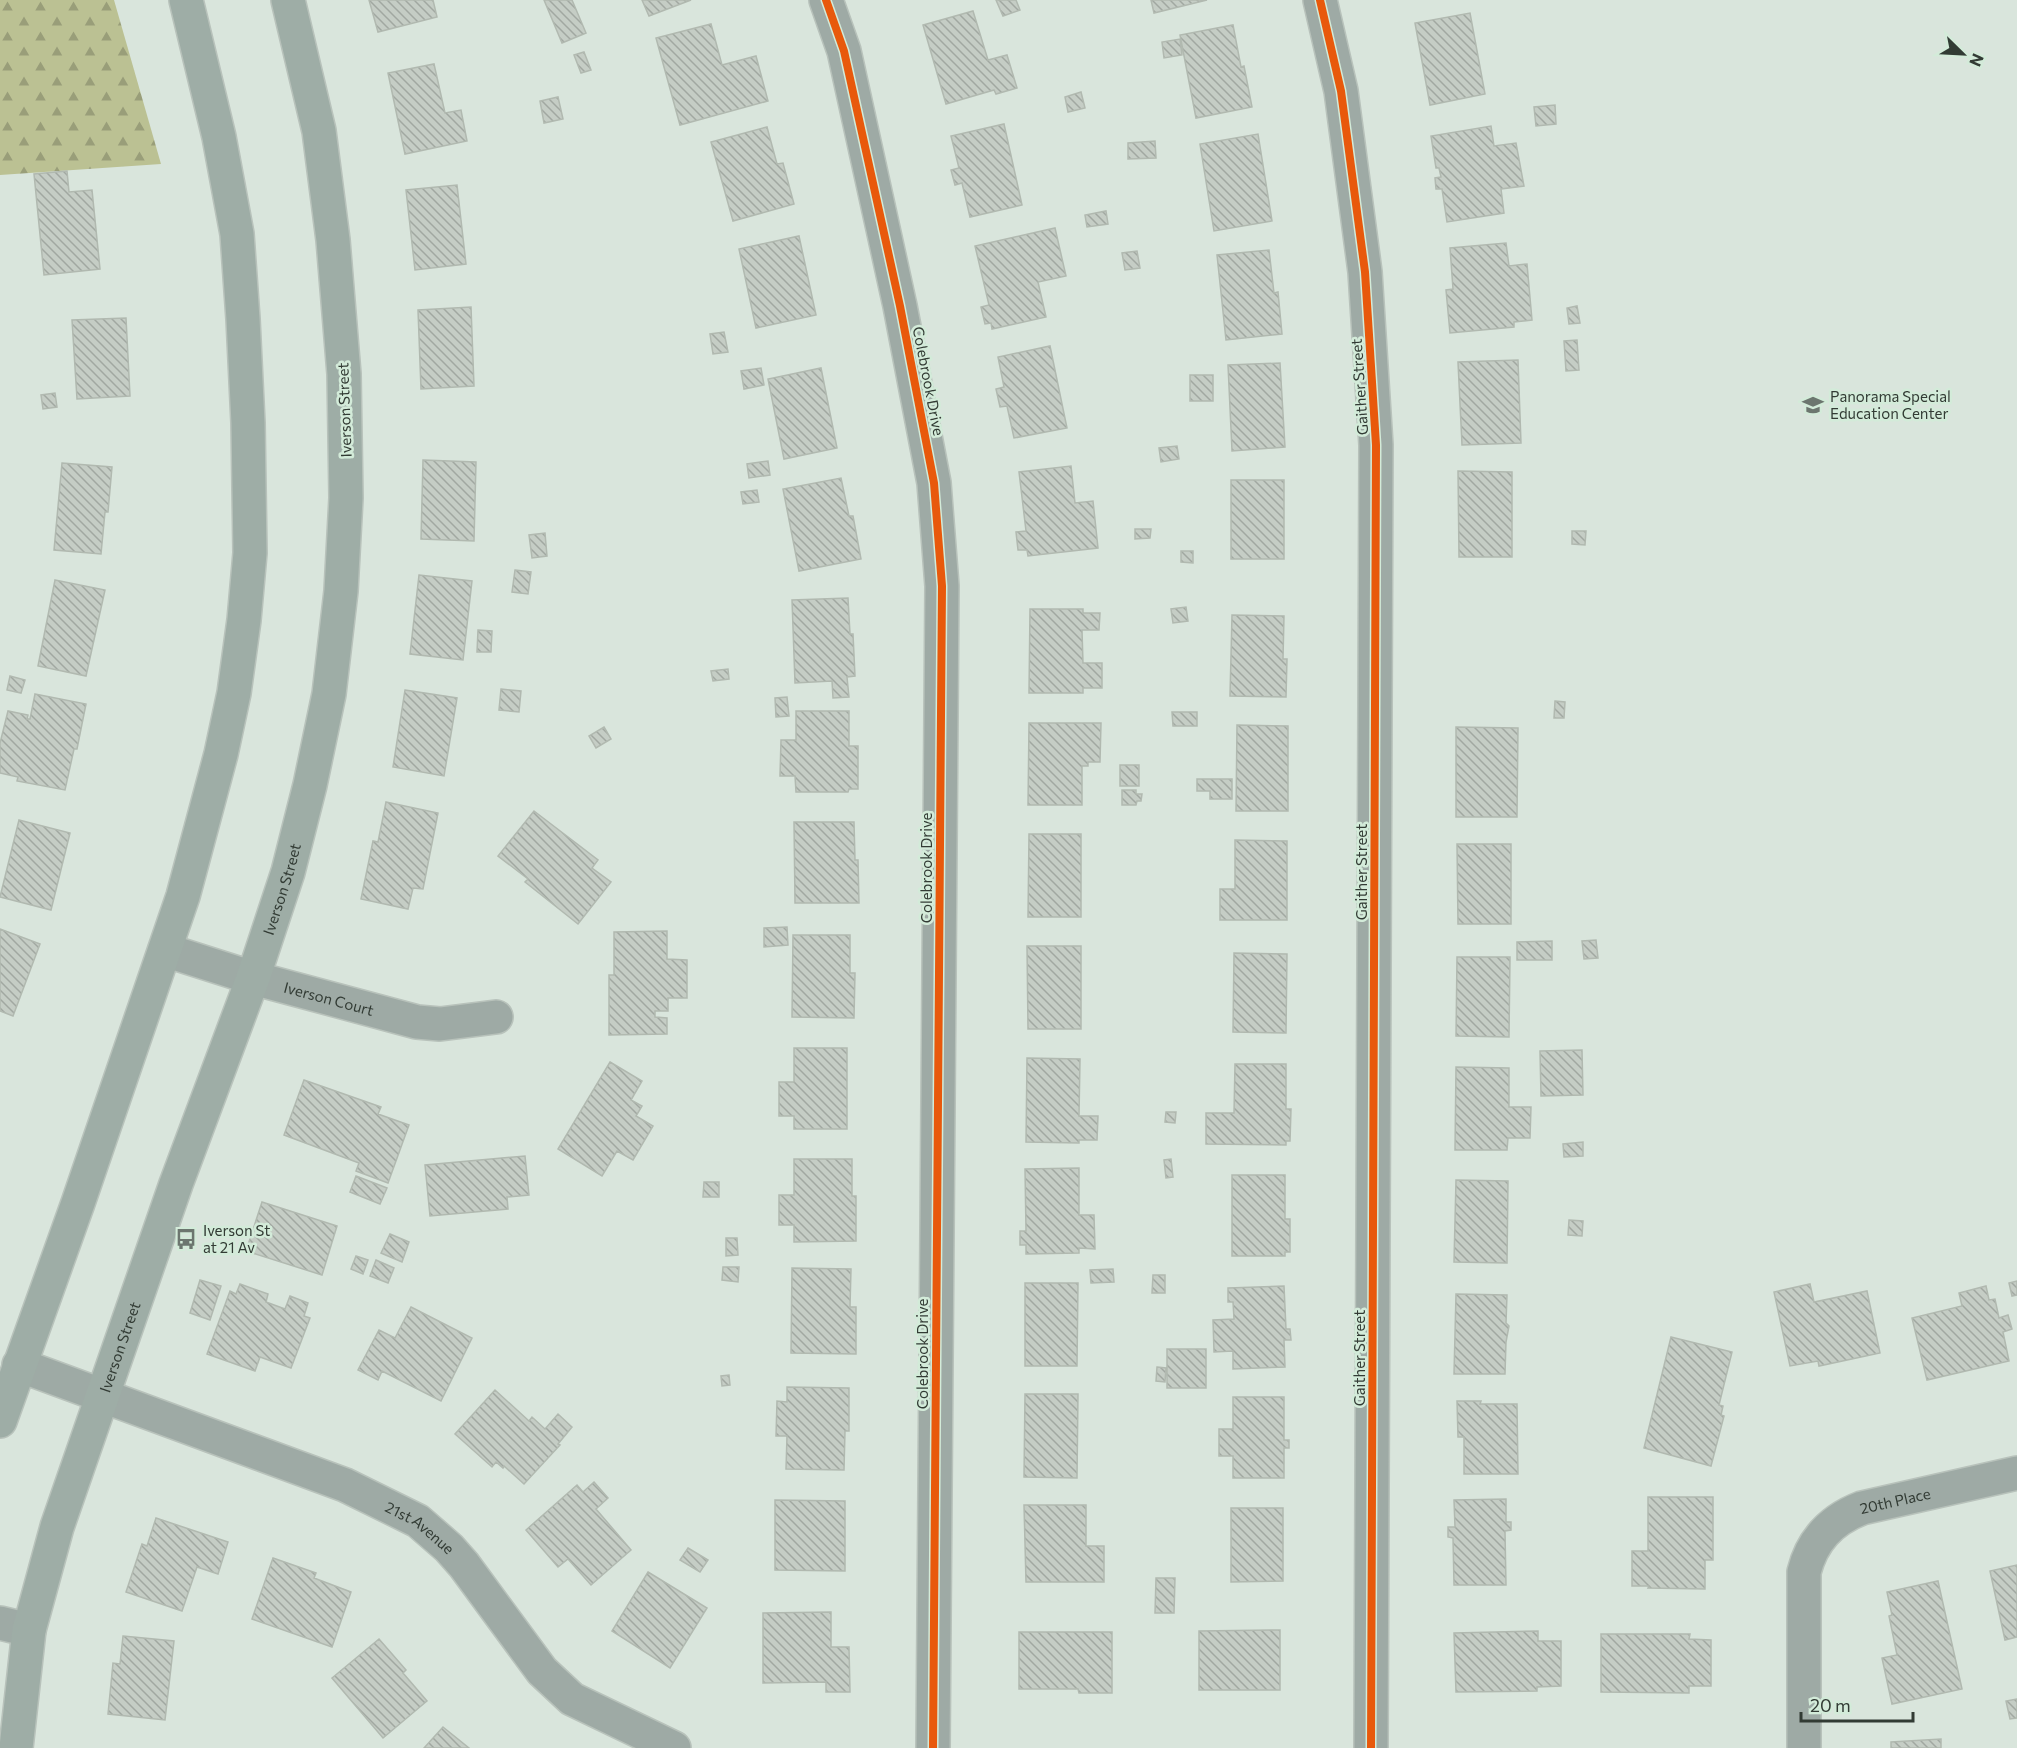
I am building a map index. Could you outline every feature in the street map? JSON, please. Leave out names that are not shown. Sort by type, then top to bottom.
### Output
[{"type":"main road","points":[[0,1420],[78,1203],[183,896],[221,754],[237,672],[250,554],[248,423],[237,234],[219,137],[186,0]]},
{"type":"main road","name":"Iverson Street","points":[[16,1748],[15,1627],[57,1527],[176,1184],[253,978],[288,872],[310,785],[329,694],[341,591],[346,498],[344,374],[333,240],[318,131],[288,0]]},
{"type":"street","name":"Colebrook Drive","points":[[826,0],[844,51],[900,306],[934,483],[942,586],[933,1748]]},
{"type":"street","name":"Gaither Street","points":[[1320,0],[1341,91],[1364,261],[1376,445],[1371,1748]]},
{"type":"street","name":"Iverson Court","points":[[165,950],[253,978],[417,1022],[440,1024],[495,1017]]},
{"type":"street","name":"21st Avenue","points":[[19,1365],[345,1485],[418,1521],[449,1548],[464,1565],[542,1671],[572,1699],[674,1748]]},
{"type":"street","name":"20th Place","points":[[1804,1748],[1804,1572],[1808,1555],[1828,1528],[1846,1514],[1862,1508],[2017,1473]]},
{"type":"green space","points":[[0,0],[114,0],[161,164],[0,175]]},
{"type":"building","points":[[369,0],[433,0],[437,17],[378,32]]},
{"type":"building","points":[[544,0],[572,0],[586,33],[562,43]]},
{"type":"building","points":[[642,0],[691,0],[649,16]]},
{"type":"building","points":[[996,0],[1016,0],[1020,10],[1003,16]]},
{"type":"building","points":[[1151,0],[1207,0],[1154,13]]},
{"type":"building","points":[[973,11],[988,60],[1007,55],[1017,88],[996,94],[994,90],[946,104],[923,25]]},
{"type":"building","points":[[1470,13],[1485,94],[1430,105],[1415,23]]},
{"type":"building","points":[[711,24],[722,65],[756,56],[768,101],[680,125],[656,38]]},
{"type":"building","points":[[1233,25],[1252,107],[1196,118],[1180,35]]},
{"type":"building","points":[[1180,39],[1182,55],[1164,58],[1162,42]]},
{"type":"building","points":[[584,52],[591,70],[581,73],[574,55]]},
{"type":"building","points":[[434,64],[445,113],[461,110],[467,141],[405,154],[388,73]]},
{"type":"building","points":[[1081,92],[1085,108],[1068,112],[1065,97]]},
{"type":"building","points":[[558,97],[563,119],[544,123],[540,101]]},
{"type":"building","points":[[1555,105],[1556,124],[1536,126],[1534,107]]},
{"type":"building","points":[[1004,124],[1022,205],[970,217],[962,183],[955,185],[951,170],[959,168],[951,136]]},
{"type":"building","points":[[1491,126],[1494,146],[1516,143],[1524,186],[1501,189],[1504,213],[1447,222],[1442,189],[1436,189],[1435,178],[1441,177],[1439,168],[1436,168],[1431,136]]},
{"type":"building","points":[[767,127],[777,164],[783,163],[794,204],[733,221],[711,142]]},
{"type":"building","points":[[1258,134],[1272,221],[1214,231],[1200,144]]},
{"type":"building","points":[[1155,141],[1156,158],[1128,159],[1128,143]]},
{"type":"building","points":[[67,171],[69,192],[92,190],[100,269],[44,275],[34,174]]},
{"type":"building","points":[[457,185],[466,264],[415,270],[406,190]]},
{"type":"building","points":[[1106,211],[1108,224],[1087,227],[1085,215]]},
{"type":"building","points":[[1055,228],[1066,276],[1038,282],[1046,317],[992,329],[991,323],[985,324],[981,307],[989,305],[975,246]]},
{"type":"building","points":[[799,236],[816,315],[756,328],[739,249]]},
{"type":"building","points":[[1506,243],[1509,266],[1527,264],[1532,320],[1514,322],[1514,327],[1450,333],[1446,290],[1453,289],[1450,248]]},
{"type":"building","points":[[1269,250],[1274,293],[1278,292],[1282,334],[1226,340],[1217,255]]},
{"type":"building","points":[[1137,251],[1140,268],[1125,270],[1122,253]]},
{"type":"building","points":[[1577,306],[1580,323],[1569,324],[1567,308]]},
{"type":"building","points":[[471,307],[474,386],[421,389],[418,310]]},
{"type":"building","points":[[126,318],[130,396],[77,399],[72,320]]},
{"type":"building","points":[[724,332],[728,352],[713,354],[710,334]]},
{"type":"building","points":[[1577,340],[1579,370],[1566,371],[1564,341]]},
{"type":"building","points":[[1050,346],[1067,428],[1014,438],[1007,406],[1000,407],[996,389],[1004,387],[998,357]]},
{"type":"building","points":[[1518,360],[1521,443],[1462,445],[1458,362]]},
{"type":"building","points":[[1280,363],[1285,447],[1232,451],[1228,365]]},
{"type":"building","points":[[761,368],[764,385],[744,389],[741,371]]},
{"type":"building","points":[[821,368],[837,448],[784,459],[768,379]]},
{"type":"building","points":[[1190,375],[1213,375],[1213,401],[1190,401]]},
{"type":"building","points":[[55,393],[57,407],[43,409],[41,395]]},
{"type":"building","points":[[1177,446],[1179,459],[1161,462],[1159,448]]},
{"type":"building","points":[[423,460],[476,462],[474,541],[421,539]]},
{"type":"building","points":[[768,461],[770,475],[749,478],[747,464]]},
{"type":"building","points":[[62,463],[112,467],[101,554],[54,550]]},
{"type":"building","points":[[1071,466],[1075,503],[1093,501],[1098,548],[1028,556],[1027,550],[1018,550],[1016,532],[1026,531],[1019,472]]},
{"type":"building","points":[[1458,471],[1512,472],[1512,557],[1459,557]]},
{"type":"building","points":[[841,478],[849,516],[853,516],[861,559],[799,571],[783,489]]},
{"type":"building","points":[[1231,480],[1284,480],[1284,559],[1231,559]]},
{"type":"building","points":[[757,490],[759,502],[743,504],[741,492]]},
{"type":"building","points":[[1135,529],[1151,529],[1150,538],[1135,539]]},
{"type":"building","points":[[1572,531],[1586,531],[1585,545],[1572,544]]},
{"type":"building","points":[[545,533],[547,556],[532,558],[529,535]]},
{"type":"building","points":[[1181,551],[1193,551],[1193,563],[1181,562]]},
{"type":"building","points":[[515,570],[531,572],[528,594],[512,592]]},
{"type":"building","points":[[419,575],[472,581],[463,660],[410,654]]},
{"type":"building","points":[[55,580],[105,590],[86,676],[38,666]]},
{"type":"building","points":[[848,598],[855,676],[847,677],[849,697],[833,698],[832,681],[795,683],[792,600]]},
{"type":"building","points":[[1186,607],[1188,621],[1173,623],[1171,609]]},
{"type":"building","points":[[1030,609],[1083,609],[1083,613],[1100,613],[1099,630],[1082,630],[1083,663],[1102,663],[1102,688],[1083,688],[1083,693],[1029,693]]},
{"type":"building","points":[[1232,615],[1284,616],[1283,659],[1287,659],[1286,697],[1230,696]]},
{"type":"building","points":[[478,630],[492,631],[491,652],[477,652]]},
{"type":"building","points":[[728,669],[729,679],[713,681],[711,671]]},
{"type":"building","points":[[10,676],[25,680],[21,693],[7,690]]},
{"type":"building","points":[[501,689],[521,691],[519,712],[499,710]]},
{"type":"building","points":[[405,690],[457,698],[444,776],[393,767]]},
{"type":"building","points":[[35,694],[86,704],[77,749],[74,749],[65,790],[17,781],[18,777],[0,773],[0,743],[8,711],[28,715],[27,719],[30,719]]},
{"type":"building","points":[[787,697],[789,716],[776,717],[775,698]]},
{"type":"building","points":[[1555,701],[1565,702],[1564,718],[1554,718]]},
{"type":"building","points":[[796,711],[849,711],[849,746],[858,746],[858,789],[849,789],[848,792],[796,792],[795,776],[780,776],[781,740],[796,740]]},
{"type":"building","points":[[1172,712],[1197,712],[1197,726],[1173,726]]},
{"type":"building","points":[[1029,723],[1101,723],[1100,762],[1088,762],[1088,766],[1082,766],[1082,805],[1028,805]]},
{"type":"building","points":[[1237,725],[1288,726],[1288,811],[1236,811]]},
{"type":"building","points":[[604,727],[611,739],[596,748],[589,736]]},
{"type":"building","points":[[1456,727],[1518,728],[1517,817],[1456,817]]},
{"type":"building","points":[[1120,765],[1139,765],[1139,786],[1120,786]]},
{"type":"building","points":[[1197,779],[1232,779],[1232,799],[1210,799],[1210,791],[1197,791]]},
{"type":"building","points":[[1122,790],[1136,790],[1136,794],[1142,794],[1141,801],[1137,801],[1136,805],[1122,805]]},
{"type":"building","points":[[386,802],[438,813],[423,889],[413,888],[408,909],[361,899],[373,841],[378,842]]},
{"type":"building","points":[[534,811],[598,860],[592,868],[611,882],[578,924],[525,882],[528,879],[498,856]]},
{"type":"building","points":[[19,820],[70,833],[51,910],[0,897]]},
{"type":"building","points":[[794,822],[854,822],[859,903],[795,903]]},
{"type":"building","points":[[1029,834],[1081,834],[1081,917],[1028,917]]},
{"type":"building","points":[[1235,840],[1287,841],[1287,920],[1220,920],[1220,889],[1235,889]]},
{"type":"building","points":[[1457,844],[1511,844],[1511,924],[1458,924]]},
{"type":"building","points":[[787,927],[788,945],[764,947],[764,928]]},
{"type":"building","points":[[0,929],[40,944],[13,1016],[0,1011]]},
{"type":"building","points":[[667,931],[667,959],[687,960],[687,998],[668,998],[668,1011],[655,1011],[655,1017],[667,1018],[667,1034],[609,1035],[609,975],[614,975],[614,932]]},
{"type":"building","points":[[793,935],[850,935],[850,973],[855,973],[854,1018],[792,1017]]},
{"type":"building","points":[[1596,940],[1598,958],[1584,959],[1582,941]]},
{"type":"building","points":[[1552,941],[1552,960],[1517,960],[1517,942]]},
{"type":"building","points":[[1027,946],[1081,946],[1081,1029],[1028,1029]]},
{"type":"building","points":[[1234,953],[1287,954],[1286,1033],[1233,1032]]},
{"type":"building","points":[[1457,957],[1510,957],[1509,1037],[1456,1036]]},
{"type":"building","points":[[794,1048],[847,1048],[847,1129],[794,1129],[794,1116],[779,1116],[779,1082],[794,1082]]},
{"type":"building","points":[[1582,1050],[1583,1095],[1541,1096],[1540,1051]]},
{"type":"building","points":[[1027,1058],[1080,1059],[1079,1116],[1098,1116],[1097,1140],[1079,1140],[1079,1143],[1026,1142]]},
{"type":"building","points":[[610,1062],[642,1081],[631,1100],[642,1106],[636,1116],[653,1126],[633,1160],[617,1151],[602,1176],[558,1149]]},
{"type":"building","points":[[1235,1064],[1286,1064],[1286,1109],[1291,1109],[1290,1141],[1286,1141],[1286,1145],[1206,1144],[1206,1113],[1234,1113]]},
{"type":"building","points":[[1456,1067],[1509,1068],[1509,1107],[1531,1107],[1530,1138],[1508,1138],[1507,1150],[1455,1150]]},
{"type":"building","points":[[304,1080],[381,1107],[378,1114],[409,1125],[388,1183],[356,1171],[359,1163],[284,1135]]},
{"type":"building","points":[[1166,1112],[1176,1112],[1175,1123],[1165,1122]]},
{"type":"building","points":[[1583,1142],[1583,1156],[1564,1157],[1563,1144]]},
{"type":"building","points":[[525,1156],[529,1195],[507,1197],[508,1209],[430,1216],[425,1165]]},
{"type":"building","points":[[794,1159],[852,1159],[852,1196],[856,1196],[856,1241],[794,1242],[794,1225],[779,1225],[779,1195],[794,1195]]},
{"type":"building","points":[[1171,1159],[1173,1177],[1166,1178],[1164,1160]]},
{"type":"building","points":[[1079,1168],[1079,1215],[1094,1215],[1095,1249],[1079,1248],[1079,1253],[1026,1254],[1026,1245],[1020,1245],[1020,1231],[1026,1231],[1025,1169]]},
{"type":"building","points":[[1232,1175],[1285,1175],[1285,1219],[1290,1219],[1290,1252],[1285,1252],[1285,1256],[1232,1256]]},
{"type":"building","points":[[356,1176],[387,1188],[380,1204],[350,1192]]},
{"type":"building","points":[[1456,1180],[1508,1181],[1507,1263],[1454,1262]]},
{"type":"building","points":[[704,1182],[719,1182],[719,1197],[703,1197]]},
{"type":"building","points":[[262,1202],[337,1226],[322,1275],[246,1251]]},
{"type":"building","points":[[1569,1220],[1583,1221],[1582,1236],[1568,1235]]},
{"type":"building","points":[[390,1234],[409,1242],[402,1262],[381,1253]]},
{"type":"building","points":[[726,1238],[737,1238],[738,1255],[726,1256]]},
{"type":"building","points":[[356,1256],[368,1260],[363,1274],[351,1269]]},
{"type":"building","points":[[376,1260],[394,1268],[388,1283],[370,1276]]},
{"type":"building","points":[[723,1267],[739,1267],[738,1282],[722,1280]]},
{"type":"building","points":[[792,1268],[851,1269],[850,1307],[856,1307],[856,1354],[791,1353]]},
{"type":"building","points":[[1113,1269],[1114,1282],[1091,1283],[1090,1270]]},
{"type":"building","points":[[1153,1275],[1165,1275],[1165,1293],[1152,1293]]},
{"type":"building","points":[[200,1280],[221,1286],[210,1320],[190,1313]]},
{"type":"building","points":[[2017,1281],[2017,1295],[2012,1296],[2009,1283]]},
{"type":"building","points":[[1025,1283],[1078,1283],[1077,1366],[1025,1366]]},
{"type":"building","points":[[240,1284],[268,1294],[266,1302],[285,1309],[290,1296],[308,1303],[304,1316],[310,1318],[291,1368],[260,1357],[255,1371],[207,1354],[230,1291],[236,1294]]},
{"type":"building","points":[[1810,1284],[1814,1302],[1867,1291],[1880,1353],[1819,1366],[1818,1361],[1790,1366],[1774,1292]]},
{"type":"building","points":[[1284,1286],[1286,1329],[1290,1329],[1291,1340],[1284,1340],[1285,1367],[1233,1369],[1233,1351],[1214,1352],[1213,1320],[1234,1319],[1233,1302],[1228,1302],[1228,1288]]},
{"type":"building","points":[[1986,1286],[1989,1300],[1995,1299],[1999,1318],[2008,1315],[2012,1329],[2003,1332],[2009,1361],[1927,1380],[1912,1318],[1962,1306],[1959,1293]]},
{"type":"building","points":[[1456,1294],[1507,1295],[1506,1323],[1509,1326],[1505,1374],[1454,1374]]},
{"type":"building","points":[[411,1307],[472,1338],[441,1401],[382,1371],[378,1380],[358,1370],[379,1330],[395,1338]]},
{"type":"building","points":[[1671,1337],[1732,1352],[1719,1405],[1723,1406],[1721,1415],[1724,1416],[1711,1466],[1644,1448]]},
{"type":"building","points":[[1167,1349],[1206,1349],[1206,1388],[1167,1388]]},
{"type":"building","points":[[1157,1367],[1166,1368],[1165,1382],[1156,1381]]},
{"type":"building","points":[[729,1375],[730,1385],[722,1386],[721,1376]]},
{"type":"building","points":[[787,1387],[849,1388],[849,1431],[845,1431],[844,1470],[786,1469],[787,1436],[776,1436],[777,1401],[787,1402]]},
{"type":"building","points":[[495,1390],[529,1421],[532,1417],[545,1429],[558,1414],[572,1427],[558,1444],[560,1445],[524,1484],[504,1466],[503,1468],[496,1462],[492,1467],[455,1434]]},
{"type":"building","points":[[1025,1394],[1078,1394],[1077,1478],[1024,1477]]},
{"type":"building","points":[[1233,1397],[1284,1397],[1284,1440],[1289,1440],[1289,1448],[1284,1448],[1284,1478],[1233,1478],[1233,1456],[1219,1456],[1219,1429],[1233,1429]]},
{"type":"building","points":[[1457,1401],[1481,1401],[1480,1404],[1517,1404],[1518,1474],[1464,1474],[1464,1437],[1458,1437]]},
{"type":"building","points":[[594,1482],[608,1498],[596,1509],[631,1550],[591,1585],[568,1559],[558,1567],[526,1530],[577,1485],[583,1492]]},
{"type":"building","points":[[1648,1497],[1713,1497],[1713,1560],[1705,1560],[1705,1589],[1632,1586],[1632,1551],[1648,1551]]},
{"type":"building","points":[[1506,1499],[1506,1522],[1511,1522],[1511,1530],[1505,1531],[1506,1585],[1454,1585],[1453,1538],[1448,1537],[1448,1527],[1455,1527],[1454,1500]]},
{"type":"building","points":[[775,1500],[845,1501],[845,1571],[775,1570]]},
{"type":"building","points":[[1024,1505],[1086,1505],[1086,1546],[1104,1546],[1104,1582],[1026,1582]]},
{"type":"building","points":[[1231,1508],[1283,1508],[1283,1581],[1231,1582]]},
{"type":"building","points":[[156,1518],[228,1542],[218,1574],[197,1567],[182,1611],[126,1592],[142,1544],[147,1546]]},
{"type":"building","points":[[688,1548],[708,1560],[700,1572],[680,1560]]},
{"type":"building","points":[[273,1558],[316,1573],[314,1578],[351,1592],[332,1647],[252,1619]]},
{"type":"building","points":[[2017,1565],[2017,1637],[2005,1640],[1990,1571]]},
{"type":"building","points":[[648,1572],[707,1608],[670,1668],[612,1631]]},
{"type":"building","points":[[1156,1578],[1175,1578],[1174,1613],[1155,1613]]},
{"type":"building","points":[[1938,1581],[1962,1689],[1892,1704],[1882,1658],[1897,1655],[1887,1592]]},
{"type":"building","points":[[831,1612],[831,1647],[849,1647],[850,1692],[826,1692],[826,1682],[763,1683],[763,1613]]},
{"type":"building","points":[[1280,1630],[1280,1690],[1199,1690],[1199,1631]]},
{"type":"building","points":[[1538,1631],[1538,1641],[1561,1641],[1561,1686],[1537,1687],[1537,1691],[1456,1692],[1454,1633]]},
{"type":"building","points":[[1019,1632],[1112,1632],[1112,1693],[1079,1693],[1078,1689],[1019,1689]]},
{"type":"building","points":[[1601,1634],[1690,1634],[1689,1639],[1711,1640],[1711,1686],[1689,1686],[1689,1693],[1601,1692]]},
{"type":"building","points":[[123,1636],[174,1641],[165,1720],[108,1714],[113,1663],[120,1664]]},
{"type":"building","points":[[379,1639],[406,1670],[403,1673],[427,1701],[383,1738],[332,1678]]},
{"type":"building","points":[[2017,1699],[2017,1718],[2010,1719],[2006,1701]]},
{"type":"building","points":[[443,1727],[469,1748],[424,1748]]},
{"type":"building","points":[[1941,1739],[1941,1748],[1891,1748],[1891,1742]]},
{"type":"cycle path","points":[[826,0],[844,51],[900,306],[934,483],[942,586],[933,1748]]},
{"type":"cycle path","points":[[1320,0],[1341,91],[1365,272],[1376,445],[1371,1748]]},
{"type":"place","name":"Panorama Special Education Center","points":[[1813,405]]},
{"type":"place","name":"Iverson St at 21 Av","points":[[186,1239]]}]
